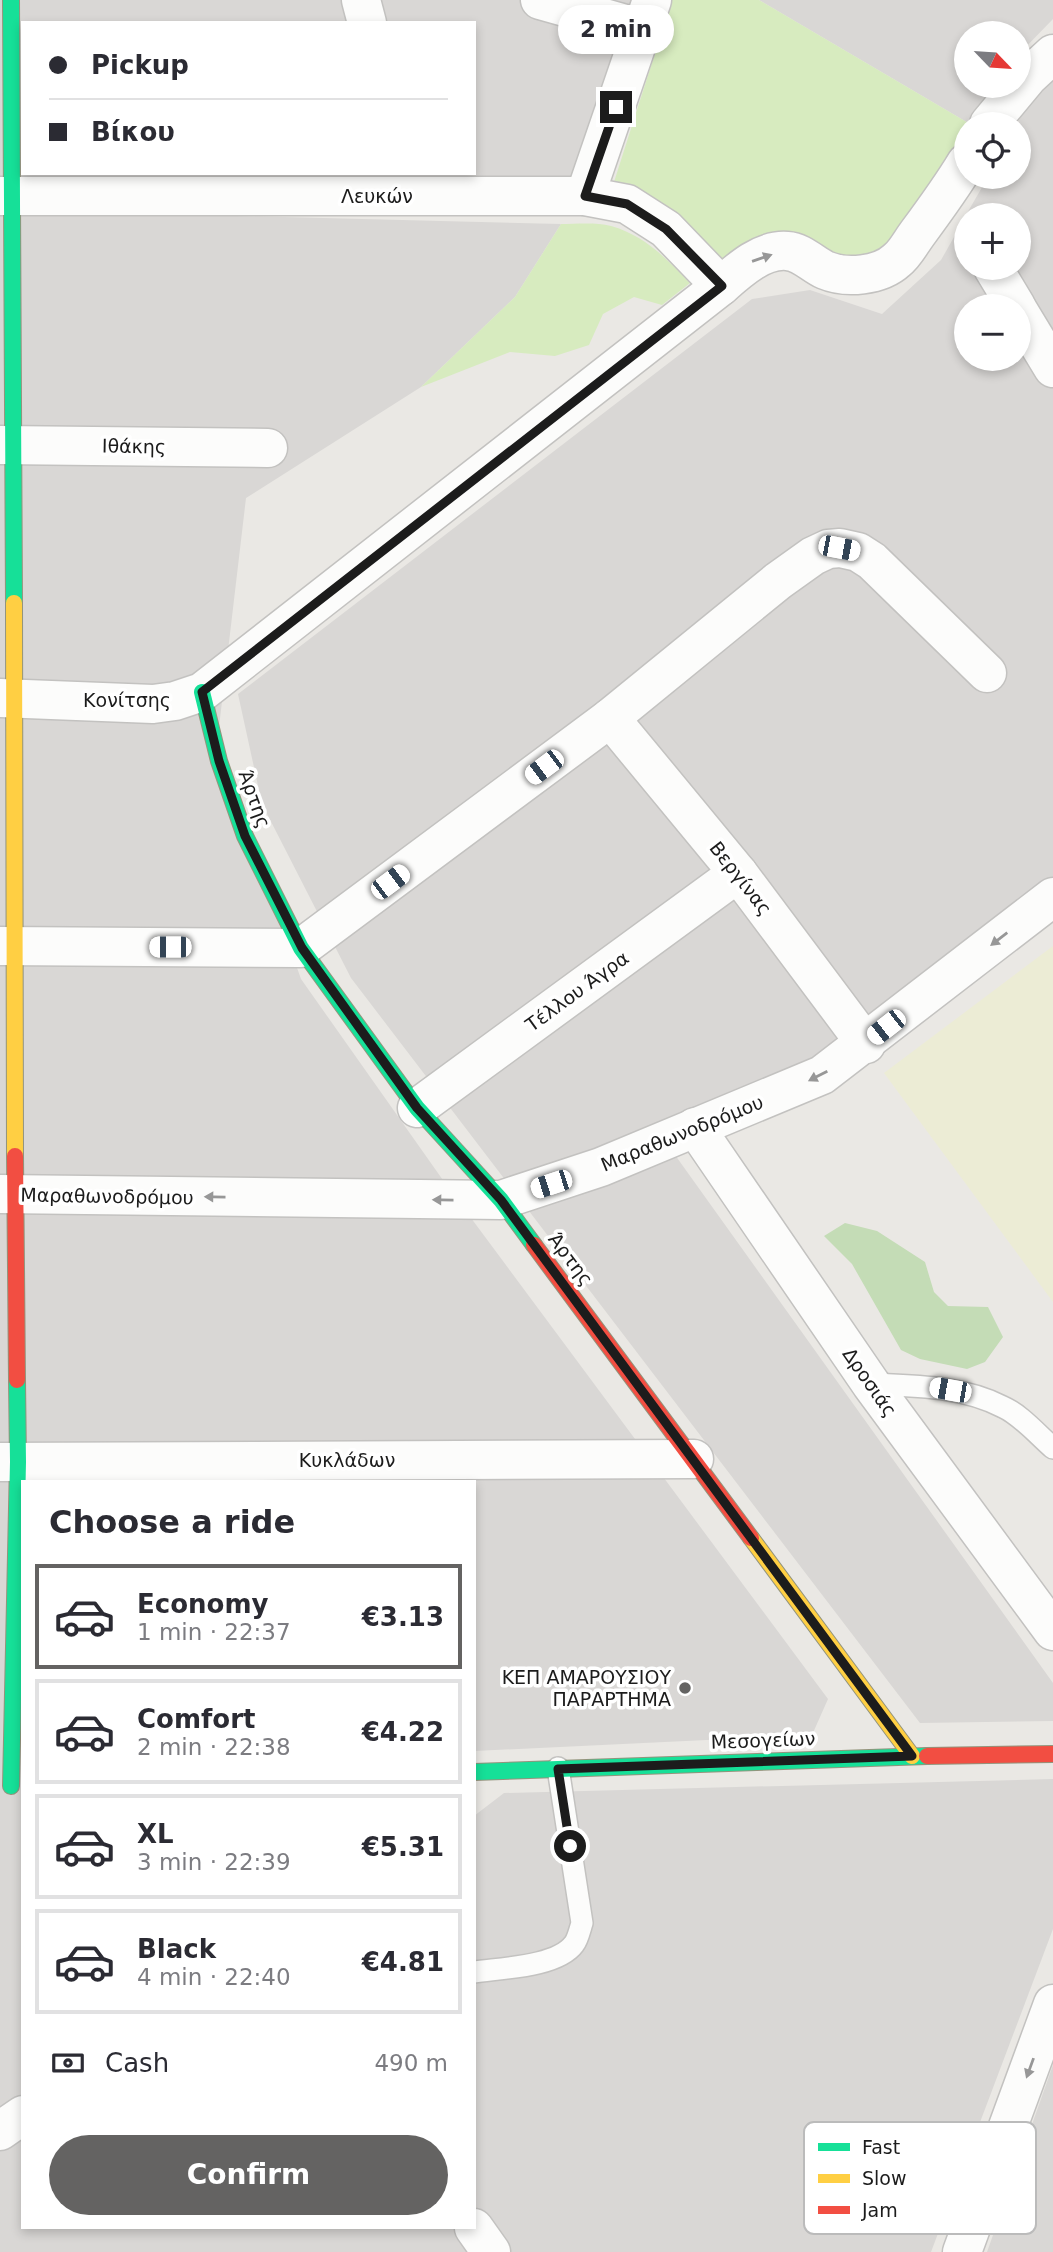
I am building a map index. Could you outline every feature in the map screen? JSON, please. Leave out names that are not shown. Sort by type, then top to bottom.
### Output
[{"type":"street","points":[[10,0],[5,196],[11,1786]]},
{"type":"street","points":[[361,0],[366,21]]},
{"type":"street","points":[[540,0],[648,14],[585,196]]},
{"type":"street","points":[[999,112],[1028,77],[1053,54]]},
{"type":"street","name":"Λευκών","points":[[5,196],[406,185],[585,196],[627,204],[666,229],[722,286]]},
{"type":"street","name":"Κονίτσης","points":[[6,698],[153,704],[175,701],[202,692],[722,286],[746,264],[759,257],[785,251],[800,255],[826,270],[847,275],[872,273],[897,261],[960,193]]},
{"type":"street","points":[[1031,331],[1053,368]]},
{"type":"street","name":"Ιθάκης","points":[[7,445],[268,448]]},
{"type":"street","points":[[6,946],[302,948],[610,718],[778,581],[813,556],[828,550],[839,548],[859,552],[872,561],[987,673]]},
{"type":"street","name":"Άρτης","points":[[202,692],[219,761],[245,836],[302,948],[417,1108],[501,1200],[912,1756]]},
{"type":"street","name":"Βεργίνας","points":[[610,718],[738,873],[866,1044]]},
{"type":"street","name":"Τέλλου Άγρα","points":[[417,1108],[738,873]]},
{"type":"street","name":"Μαραθωνοδρόμου","points":[[7,1194],[501,1200],[601,1167],[822,1075],[866,1044],[1053,897]]},
{"type":"street","name":"Δροσιάς","points":[[695,1127],[871,1384],[1053,1631]]},
{"type":"street","name":"Κυκλάδων","points":[[9,1462],[694,1459]]},
{"type":"street","name":"Μεσογείων","points":[[491,1771],[912,1756],[1053,1754]]},
{"type":"street","points":[[476,1791],[491,1771]]},
{"type":"street","points":[[1010,2122],[1053,2004]]},
{"type":"street","points":[[0,2131],[21,2116]]},
{"type":"street","points":[[475,2229],[491,2252]]},
{"type":"street","points":[[962,2252],[969,2234]]},
{"type":"lane","points":[[871,1384],[930,1387],[970,1394],[1006,1408],[1053,1448]]},
{"type":"lane","points":[[476,1972],[536,1964],[557,1956],[574,1944],[582,1923],[558,1769]]},
{"type":"shaded area","points":[[0,0],[636,0],[581,186],[0,184]]},
{"type":"shaded area","points":[[759,0],[1053,0],[1053,19],[1031,42],[1031,21],[954,21],[954,98],[990,98],[982,112],[954,112],[954,115]]},
{"type":"shaded area","points":[[1053,71],[1053,877],[885,1014],[795,1072],[655,1127],[1053,1683],[1053,1721],[920,1723],[351,978],[262,804],[238,694],[752,299],[810,290],[882,314],[941,260],[954,237],[954,280],[1031,280],[1031,203],[973,203],[981,189],[1031,189],[1031,112],[1024,112],[1042,79]]},
{"type":"shaded area","points":[[0,210],[561,224],[515,297],[421,387],[246,498],[217,744],[301,979],[445,1183],[828,1699],[812,1735],[476,1751],[476,1480],[21,1480],[21,2099],[0,2113]]},
{"type":"shaded area","points":[[1053,1779],[1053,1929],[980,2122],[804,2122],[804,2234],[938,2234],[931,2252],[0,2252],[0,2146],[21,2132],[21,2229],[476,2229],[476,1814],[504,1793]]},
{"type":"shaded area","points":[[1053,2065],[1053,2252],[987,2252],[993,2234],[1036,2234],[1036,2122],[1033,2122]]},
{"type":"green space","points":[[672,0],[759,0],[954,115],[954,164],[944,183],[873,261],[752,246],[716,261],[614,182]]},
{"type":"green space","points":[[561,224],[599,224],[634,235],[673,265],[690,283],[662,305],[634,297],[603,314],[589,345],[555,356],[510,352],[421,387],[515,297]]},
{"type":"green space","points":[[1053,946],[1053,1302],[884,1073]]},
{"type":"green space","points":[[845,1223],[877,1231],[925,1262],[934,1292],[948,1306],[988,1307],[1003,1337],[985,1362],[967,1369],[920,1359],[901,1350],[852,1264],[824,1236]]},
{"type":"traffic: fast","points":[[11,0],[14,603]]},
{"type":"traffic: fast","points":[[202,692],[219,761],[245,836],[301,948],[417,1108],[501,1200],[534,1245]]},
{"type":"traffic: fast","points":[[11,1786],[18,1462],[17,1380]]},
{"type":"traffic: fast","points":[[476,1772],[927,1756]]},
{"type":"traffic: slow","points":[[14,603],[15,1156]]},
{"type":"traffic: slow","points":[[751,1538],[912,1756]]},
{"type":"traffic: jam","points":[[15,1156],[17,1380]]},
{"type":"traffic: jam","points":[[534,1245],[751,1538]]},
{"type":"traffic: jam","points":[[927,1756],[1053,1754]]},
{"type":"place","name":"ΚΕΠ ΑΜΑΡΟΥΣΙΟΥ ΠΑΡΑΡΤΗΜΑ","points":[[685,1688]]},
{"type":"route","points":[[570,1846],[558,1769],[912,1756],[501,1200],[417,1108],[302,948],[245,836],[219,761],[202,692],[722,286],[666,229],[627,204],[585,196],[616,107]]}]
